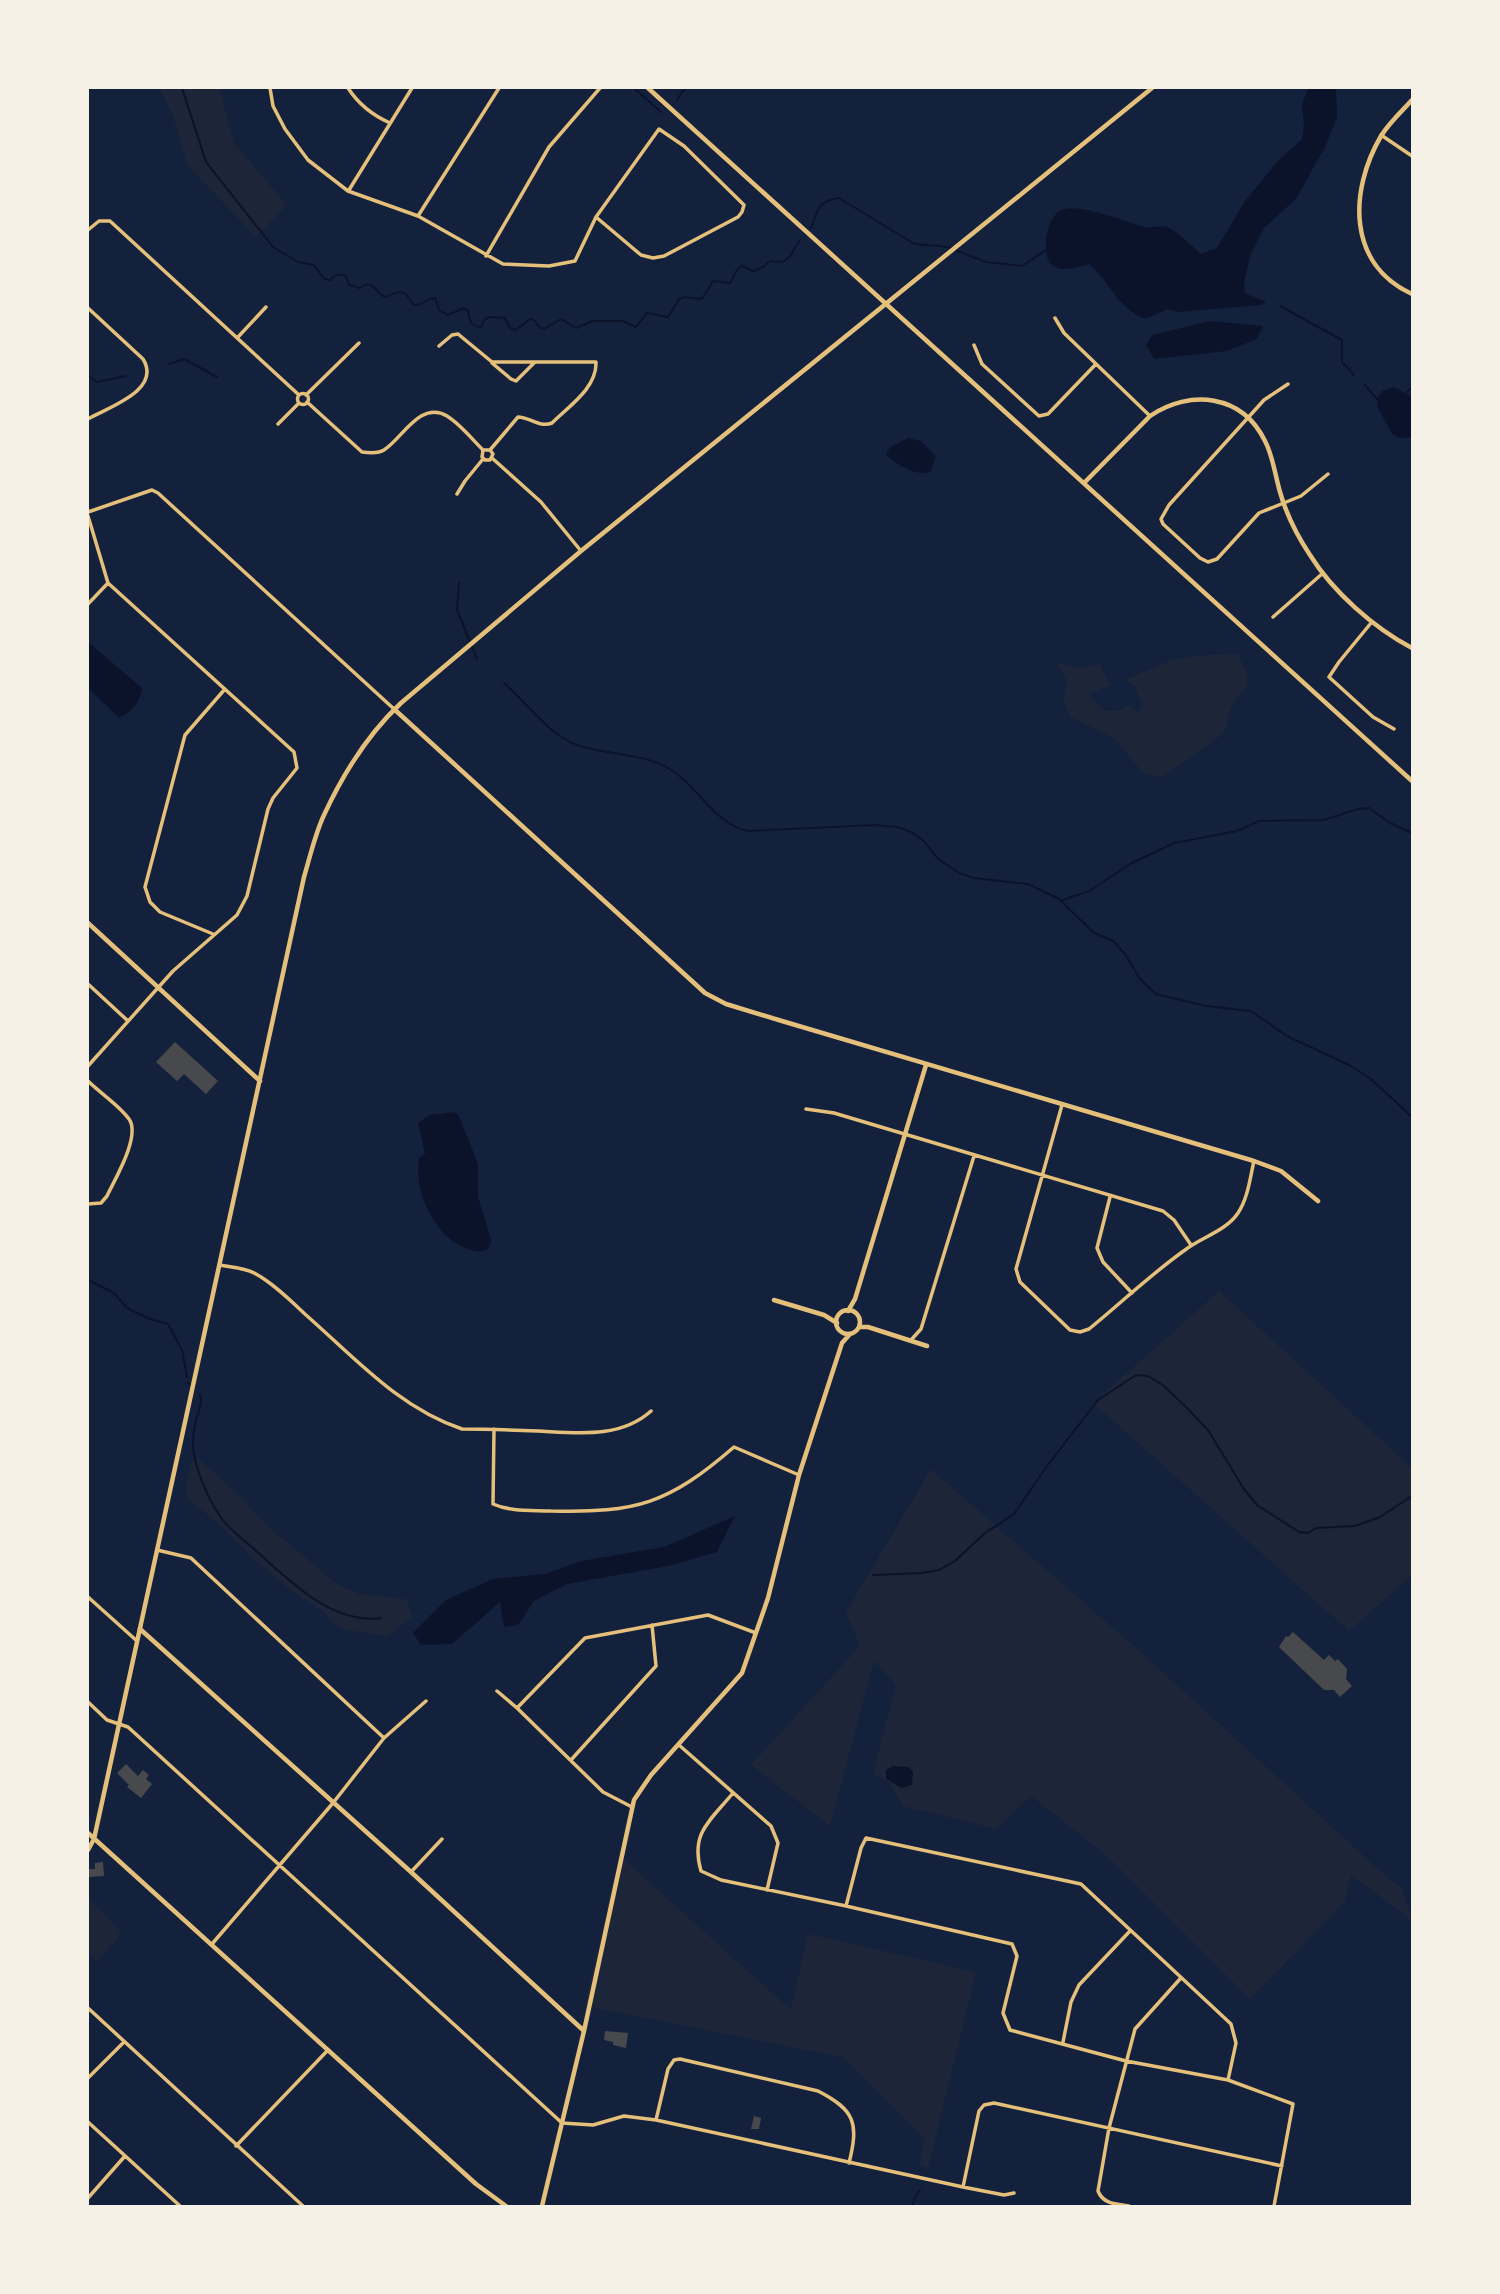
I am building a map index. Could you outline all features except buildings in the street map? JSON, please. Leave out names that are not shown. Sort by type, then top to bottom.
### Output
[{"type":"street","points":[[270,88],[273,106],[285,128],[309,160],[348,191],[418,216],[503,264],[549,267],[575,261],[596,217],[659,129],[684,146],[744,205],[738,217],[664,256],[653,258],[641,255],[596,217]]},
{"type":"street","points":[[348,88],[355,99],[373,115],[390,123]]},
{"type":"street","points":[[348,191],[412,88]]},
{"type":"street","points":[[418,216],[499,88]]},
{"type":"street","points":[[486,256],[549,147],[600,88]]},
{"type":"street","points":[[648,88],[1412,781]]},
{"type":"street","points":[[88,1850],[94,1839],[304,877],[321,823],[353,761],[394,709],[581,551],[1152,88]]},
{"type":"street","points":[[1412,100],[1381,135],[1363,175],[1357,215],[1372,259],[1386,275],[1412,294]]},
{"type":"street","points":[[1381,135],[1412,156]]},
{"type":"street","points":[[88,230],[99,221],[110,221],[299,395],[299,403],[278,424]]},
{"type":"street","points":[[88,307],[143,359],[148,368],[148,378],[143,388],[88,419]]},
{"type":"street","points":[[238,337],[266,307]]},
{"type":"street","points":[[1055,318],[1064,333],[1150,416]]},
{"type":"street","points":[[439,346],[452,335],[458,334],[516,381],[535,362]]},
{"type":"street","points":[[299,395],[306,394],[359,343]]},
{"type":"street","points":[[974,345],[982,364],[1039,416],[1048,414],[1096,364]]},
{"type":"street","points":[[491,450],[518,417],[546,425],[552,423],[590,385],[597,374],[596,362],[492,362]]},
{"type":"street","points":[[1287,384],[1264,400],[1169,505],[1161,519],[1163,524],[1200,558],[1208,562],[1217,559],[1259,513],[1301,496],[1328,474]]},
{"type":"street","points":[[306,394],[307,402],[362,452],[384,450],[417,418],[437,413],[446,415],[484,450],[491,450]]},
{"type":"street","points":[[1084,483],[1150,416],[1172,404],[1201,398],[1225,404],[1248,419],[1264,438],[1283,502],[1309,554],[1323,573],[1371,623],[1412,648]]},
{"type":"street","points":[[299,403],[307,402]]},
{"type":"street","points":[[483,459],[481,454],[484,450]]},
{"type":"street","points":[[491,450],[492,458],[541,502],[581,551]]},
{"type":"street","points":[[483,459],[492,458]]},
{"type":"street","points":[[457,494],[483,459]]},
{"type":"street","points":[[88,1066],[173,971],[237,915],[247,896],[268,809],[273,798],[297,768],[294,752],[108,583],[88,514],[152,490],[705,993],[726,1004],[1254,1161],[1281,1171],[1318,1201]]},
{"type":"street","points":[[1273,617],[1323,573]]},
{"type":"street","points":[[88,604],[108,583]]},
{"type":"street","points":[[1371,623],[1329,677],[1373,718],[1394,729]]},
{"type":"street","points":[[214,934],[160,912],[150,902],[145,887],[185,734],[226,689]]},
{"type":"street","points":[[88,923],[260,1081]]},
{"type":"street","points":[[88,984],[128,1021]]},
{"type":"street","points":[[848,1311],[855,1299],[926,1065]]},
{"type":"street","points":[[88,1081],[130,1119],[133,1131],[107,1196],[101,1203],[88,1204]]},
{"type":"street","points":[[1062,1105],[1016,1269],[1020,1282],[1070,1330],[1080,1332],[1089,1329],[1160,1268],[1191,1245],[1224,1226],[1238,1213],[1248,1191],[1254,1161]]},
{"type":"street","points":[[806,1109],[834,1113],[1163,1211],[1174,1220],[1191,1245]]},
{"type":"street","points":[[911,1340],[919,1332],[974,1156]]},
{"type":"street","points":[[1110,1197],[1097,1248],[1103,1262],[1132,1293]]},
{"type":"street","points":[[219,1265],[254,1273],[286,1296],[378,1380],[410,1404],[463,1429],[593,1433],[617,1430],[652,1411]]},
{"type":"street","points":[[855,1299],[856,1313],[868,1327]]},
{"type":"street","points":[[542,2207],[584,2031],[634,1800],[650,1775],[742,1673],[768,1598],[799,1475],[842,1343],[837,1323],[824,1315],[774,1300]]},
{"type":"street","points":[[824,1315],[848,1311],[856,1313]]},
{"type":"street","points":[[837,1323],[840,1314]]},
{"type":"street","points":[[842,1343],[850,1334],[856,1332],[860,1320]]},
{"type":"street","points":[[859,1326],[925,1345]]},
{"type":"street","points":[[841,1331],[850,1334]]},
{"type":"street","points":[[919,1332],[925,1345]]},
{"type":"street","points":[[494,1429],[493,1504],[506,1510],[602,1511],[645,1504],[694,1480],[734,1447],[799,1475]]},
{"type":"street","points":[[157,1550],[191,1558],[384,1738]]},
{"type":"street","points":[[88,1597],[137,1641]]},
{"type":"street","points":[[517,1708],[585,1638],[708,1615],[756,1633]]},
{"type":"street","points":[[571,1760],[656,1666],[652,1625]]},
{"type":"street","points":[[139,1629],[584,2031]]},
{"type":"street","points":[[497,1691],[604,1792],[632,1807]]},
{"type":"street","points":[[212,1944],[333,1803],[384,1738],[426,1700]]},
{"type":"street","points":[[88,1702],[107,1720],[128,1727],[562,2123],[593,2125],[624,2116],[656,2120],[963,2188],[1004,2195],[1014,2193]]},
{"type":"street","points":[[679,1745],[771,1826],[778,1843],[767,1890]]},
{"type":"street","points":[[733,1793],[701,1833],[696,1854],[701,1871],[721,1880],[1012,1944],[1017,1956],[1003,2013],[1010,2030],[1126,2060],[1228,2080],[1293,2104],[1274,2207]]},
{"type":"street","points":[[88,1833],[476,2184],[506,2207]]},
{"type":"street","points":[[846,1906],[866,1838],[1081,1884],[1231,2024],[1236,2043],[1228,2080]]},
{"type":"street","points":[[411,1872],[442,1839]]},
{"type":"street","points":[[1063,2042],[1071,2002],[1079,1985],[1130,1931]]},
{"type":"street","points":[[1129,2207],[1105,2201],[1098,2191],[1109,2128],[1135,2029],[1181,1978]]},
{"type":"street","points":[[88,2008],[303,2207]]},
{"type":"street","points":[[88,2078],[124,2042]]},
{"type":"street","points":[[236,2146],[328,2050]]},
{"type":"street","points":[[656,2120],[668,2069],[674,2060],[680,2059],[818,2091],[835,2100],[850,2114],[855,2126],[849,2163]]},
{"type":"street","points":[[963,2188],[979,2111],[984,2105],[994,2103],[1282,2166]]},
{"type":"street","points":[[88,2122],[180,2207]]},
{"type":"street","points":[[88,2197],[125,2156]]},
{"type":"shaded area","points":[[160,88],[219,88],[234,143],[287,205],[256,237],[188,166],[173,116]]},
{"type":"shaded area","points":[[1308,88],[1336,88],[1337,117],[1326,145],[1296,199],[1264,228],[1250,256],[1244,283],[1245,293],[1266,302],[1261,305],[1177,312],[1168,309],[1145,319],[1126,307],[1089,264],[1061,269],[1049,261],[1046,239],[1050,223],[1058,212],[1076,208],[1146,227],[1167,227],[1201,254],[1217,248],[1245,201],[1276,163],[1302,139],[1302,105]]},
{"type":"shaded area","points":[[1210,321],[1263,326],[1257,339],[1227,351],[1154,359],[1146,345],[1152,335]]},
{"type":"shaded area","points":[[1394,387],[1412,397],[1412,437],[1399,438],[1392,434],[1378,408],[1377,399],[1382,391]]},
{"type":"shaded area","points":[[908,438],[921,441],[936,456],[931,471],[914,472],[886,455],[890,447]]},
{"type":"shaded area","points":[[88,642],[142,688],[135,706],[119,718],[88,688]]},
{"type":"shaded area","points":[[1237,654],[1246,670],[1247,684],[1233,703],[1223,734],[1161,778],[1142,772],[1114,738],[1070,717],[1064,703],[1067,681],[1056,663],[1081,668],[1099,664],[1110,685],[1089,694],[1104,711],[1117,711],[1130,705],[1138,714],[1142,704],[1135,687],[1125,680],[1172,660]]},
{"type":"shaded area","points":[[454,1112],[459,1116],[478,1164],[478,1197],[491,1239],[485,1251],[463,1247],[444,1234],[428,1209],[420,1188],[419,1158],[425,1154],[418,1123],[429,1115]]},
{"type":"shaded area","points":[[1219,1291],[1412,1468],[1412,1575],[1349,1631],[1093,1403]]},
{"type":"shaded area","points":[[194,1457],[245,1501],[268,1527],[336,1584],[359,1594],[406,1599],[413,1616],[388,1636],[345,1630],[334,1624],[322,1610],[296,1594],[252,1558],[223,1527],[188,1499],[186,1484]]},
{"type":"shaded area","points":[[931,1469],[1145,1656],[1401,1887],[1412,1920],[1351,1875],[1344,1903],[1250,1999],[1106,1855],[1031,1796],[996,1829],[903,1806],[890,1783],[873,1773],[896,1685],[874,1661],[830,1826],[751,1765],[860,1646],[846,1612]]},
{"type":"shaded area","points":[[735,1516],[717,1552],[668,1566],[567,1584],[534,1601],[518,1625],[504,1627],[500,1602],[452,1644],[421,1645],[413,1633],[446,1600],[493,1579],[545,1574],[581,1561],[664,1547]]},
{"type":"shaded area","points":[[893,1766],[909,1767],[913,1772],[912,1785],[902,1788],[886,1779],[886,1770]]},
{"type":"shaded area","points":[[619,1855],[791,2010],[808,1934],[976,1972],[928,2168],[920,2166],[924,2138],[843,2057],[585,2006]]},
{"type":"shaded area","points":[[91,1901],[122,1933],[97,1962],[88,1953],[88,1903]]},
{"type":"waterway","points":[[182,88],[206,162],[273,247],[298,262],[314,265],[324,279],[330,280],[334,276],[343,275],[349,285],[360,288],[368,284],[385,297],[398,292],[405,293],[414,305],[435,298],[439,310],[448,315],[464,308],[468,311],[471,322],[481,327],[485,319],[490,317],[505,318],[510,328],[516,330],[530,319],[544,329],[561,319],[576,328],[593,321],[622,321],[636,327],[647,313],[668,317],[682,297],[702,299],[713,281],[730,283],[742,266],[753,271],[770,261],[783,262],[800,240]]},
{"type":"waterway","points":[[634,88],[661,112]]},
{"type":"waterway","points":[[677,100],[685,88]]},
{"type":"waterway","points":[[811,228],[817,211],[823,204],[839,198],[913,243],[950,248]]},
{"type":"waterway","points":[[955,250],[986,262],[1022,266],[1046,250]]},
{"type":"waterway","points":[[1280,306],[1342,340],[1342,362],[1354,375]]},
{"type":"waterway","points":[[169,364],[184,359],[217,377]]},
{"type":"waterway","points":[[88,376],[97,382],[126,376]]},
{"type":"waterway","points":[[1365,385],[1377,399]]},
{"type":"waterway","points":[[1407,392],[1412,387]]},
{"type":"waterway","points":[[459,583],[457,610],[477,659]]},
{"type":"waterway","points":[[504,683],[547,726],[566,740],[588,748],[649,760],[670,769],[725,821],[736,827],[748,831],[874,825],[897,827],[924,841],[938,859],[959,873],[974,878],[1028,884],[1059,899],[1094,933],[1113,941],[1125,954],[1140,979],[1156,994],[1206,1006],[1251,1011],[1287,1036],[1351,1066],[1371,1079],[1412,1117]]},
{"type":"waterway","points":[[1060,901],[1089,891],[1132,863],[1174,843],[1237,831],[1259,821],[1324,820],[1369,808],[1390,823],[1412,833]]},
{"type":"waterway","points":[[88,1280],[114,1293],[127,1308],[168,1324],[182,1350],[187,1377]]},
{"type":"waterway","points":[[873,1575],[922,1573],[939,1570],[955,1561],[985,1533],[1014,1514],[1098,1400],[1136,1375],[1148,1376],[1164,1386],[1186,1407],[1208,1430],[1244,1489],[1257,1505],[1299,1532],[1308,1533],[1316,1528],[1355,1526],[1380,1517],[1412,1496]]},
{"type":"waterway","points":[[187,1382],[191,1385]]},
{"type":"waterway","points":[[200,1394],[193,1435],[195,1457],[207,1492],[224,1521],[296,1586],[328,1607],[363,1618],[381,1618]]},
{"type":"waterway","points":[[912,2206],[920,2190]]}]
